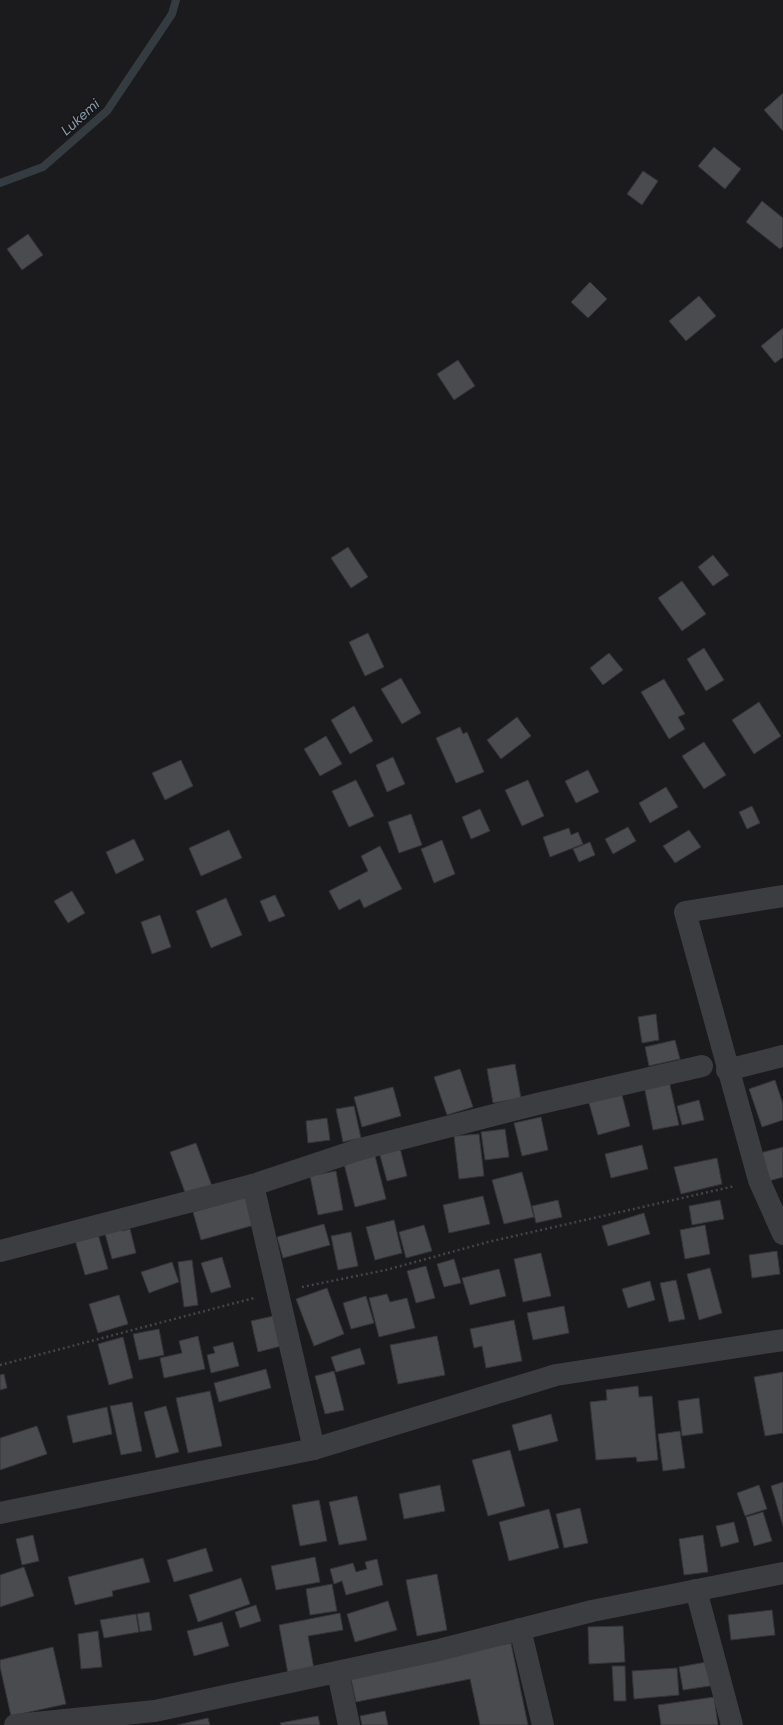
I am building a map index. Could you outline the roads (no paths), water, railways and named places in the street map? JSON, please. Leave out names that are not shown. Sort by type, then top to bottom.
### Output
[{"type":"street","points":[[782,1231],[759,1180],[727,1070],[685,912],[783,896]]},
{"type":"street","points":[[727,1070],[783,1056]]},
{"type":"street","points":[[0,1251],[253,1185],[361,1149],[537,1104],[702,1066]]},
{"type":"street","points":[[253,1185],[314,1449]]},
{"type":"street","points":[[0,1513],[314,1449],[556,1375],[783,1340]]},
{"type":"street","points":[[14,1725],[155,1711],[338,1673],[439,1650],[592,1611],[783,1573]]},
{"type":"street","points":[[696,1590],[732,1725]]},
{"type":"street","points":[[520,1629],[543,1725]]},
{"type":"street","points":[[338,1673],[349,1725]]},
{"type":"waterway","name":"Lukemi","points":[[0,183],[43,167],[107,111],[172,14],[176,0]]}]
